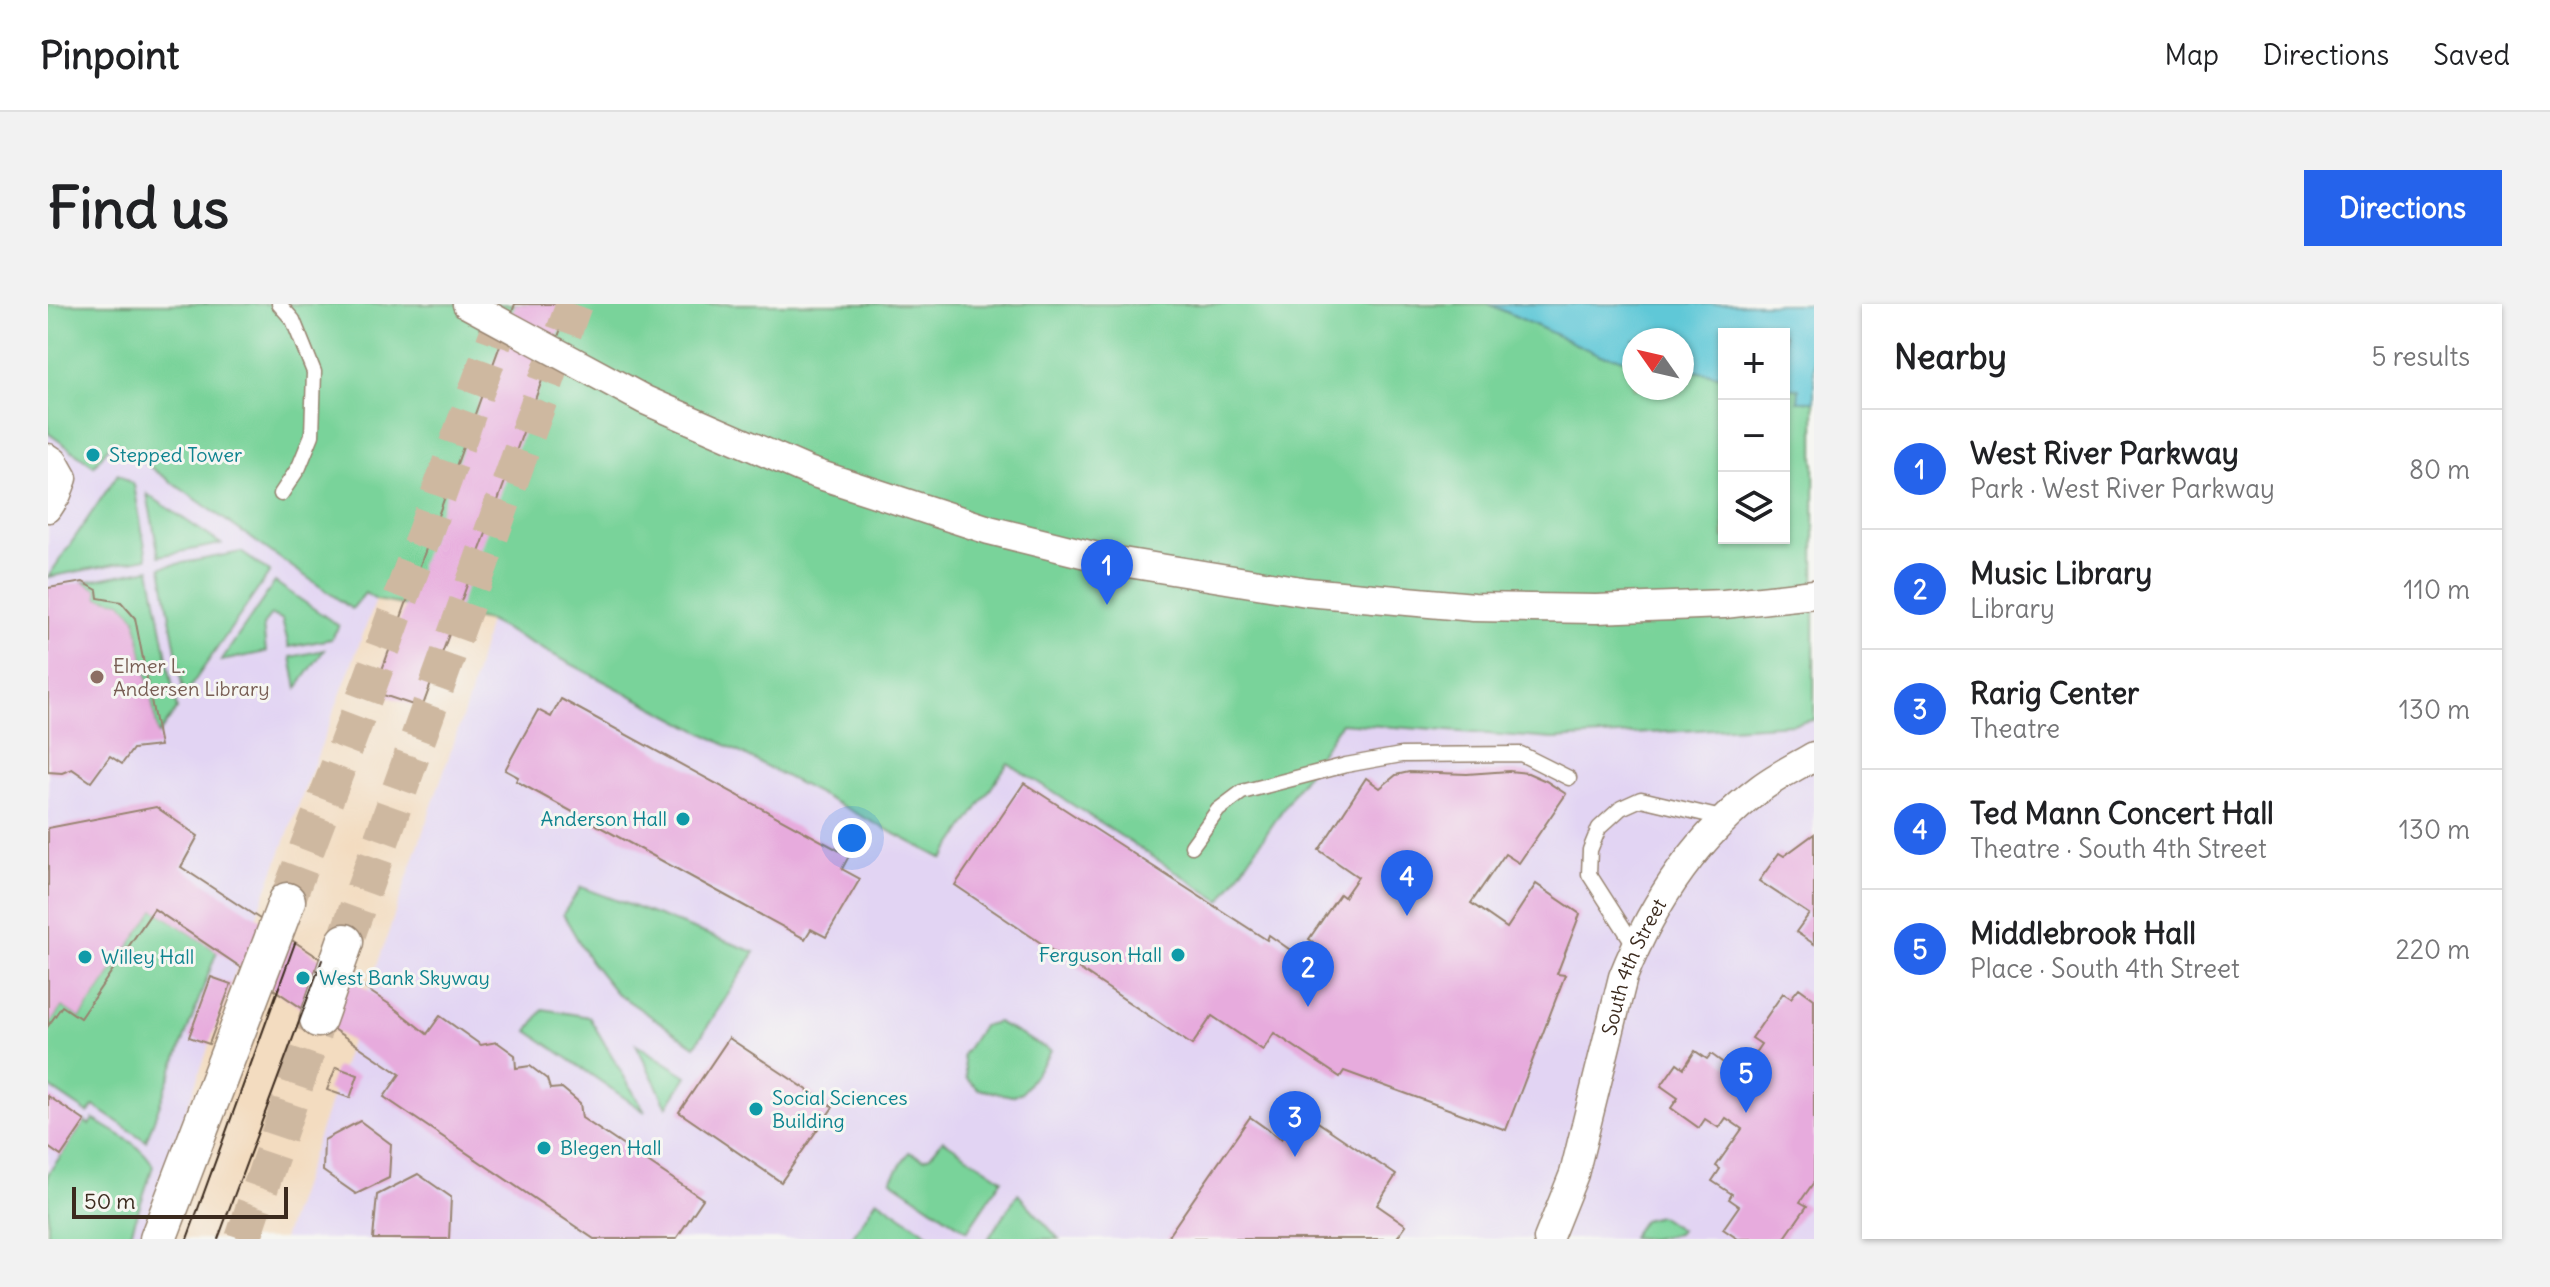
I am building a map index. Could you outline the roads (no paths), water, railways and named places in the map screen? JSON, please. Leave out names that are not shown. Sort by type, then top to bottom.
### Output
[{"type":"street","points":[[467,304],[645,400],[808,471],[989,530],[1110,560],[1307,592],[1474,607],[1596,609],[1724,604],[1814,594]]},
{"type":"street","points":[[48,508],[57,494],[56,468]]},
{"type":"street","name":"South 4th Street","points":[[1548,1239],[1574,1174],[1617,997],[1635,946],[1660,900],[1681,869],[1726,819],[1761,788],[1814,756]]},
{"type":"street","points":[[158,1239],[287,901]]},
{"type":"street","points":[[318,1019],[345,942]]},
{"type":"lane","points":[[279,304],[293,320],[314,372],[312,435],[299,467],[281,494]]},
{"type":"lane","points":[[1192,846],[1218,810],[1242,792],[1346,765],[1401,755],[1521,754],[1569,778]]},
{"type":"lane","points":[[1635,946],[1589,874],[1590,850],[1599,828],[1621,808],[1641,799],[1726,819]]},
{"type":"water","points":[[1489,304],[1814,304],[1814,401],[1798,401],[1799,389],[1790,387],[1790,328],[1718,328],[1718,375],[1694,371],[1694,328],[1622,328],[1622,358],[1600,355]]},
{"type":"tunnel","points":[[287,901],[508,304]]},
{"type":"tunnel","points":[[345,942],[574,304]]},
{"type":"tunnel","points":[[243,1239],[318,1019]]},
{"type":"tram line","points":[[187,1239],[295,943]]},
{"type":"tram line","points":[[218,1239],[322,960]]},
{"type":"place","name":"Stepped Tower","points":[[93,455]]},
{"type":"place","name":"West River Parkway","points":[[1107,605]]},
{"type":"place","name":"Elmer L. Andersen Library","points":[[97,677]]},
{"type":"place","name":"Anderson Hall","points":[[683,819]]},
{"type":"place","name":"Ted Mann Concert Hall","points":[[1407,916]]},
{"type":"place","name":"Ferguson Hall","points":[[1178,955]]},
{"type":"place","name":"Willey Hall","points":[[85,957]]},
{"type":"place","name":"West Bank Skyway","points":[[303,978]]},
{"type":"place","name":"Music Library","points":[[1308,1007]]},
{"type":"place","name":"Social Sciences Building","points":[[756,1109]]},
{"type":"place","name":"Middlebrook Hall","points":[[1746,1113]]},
{"type":"place","name":"Blegen Hall","points":[[544,1148]]},
{"type":"place","name":"Rarig Center","points":[[1295,1157]]}]
